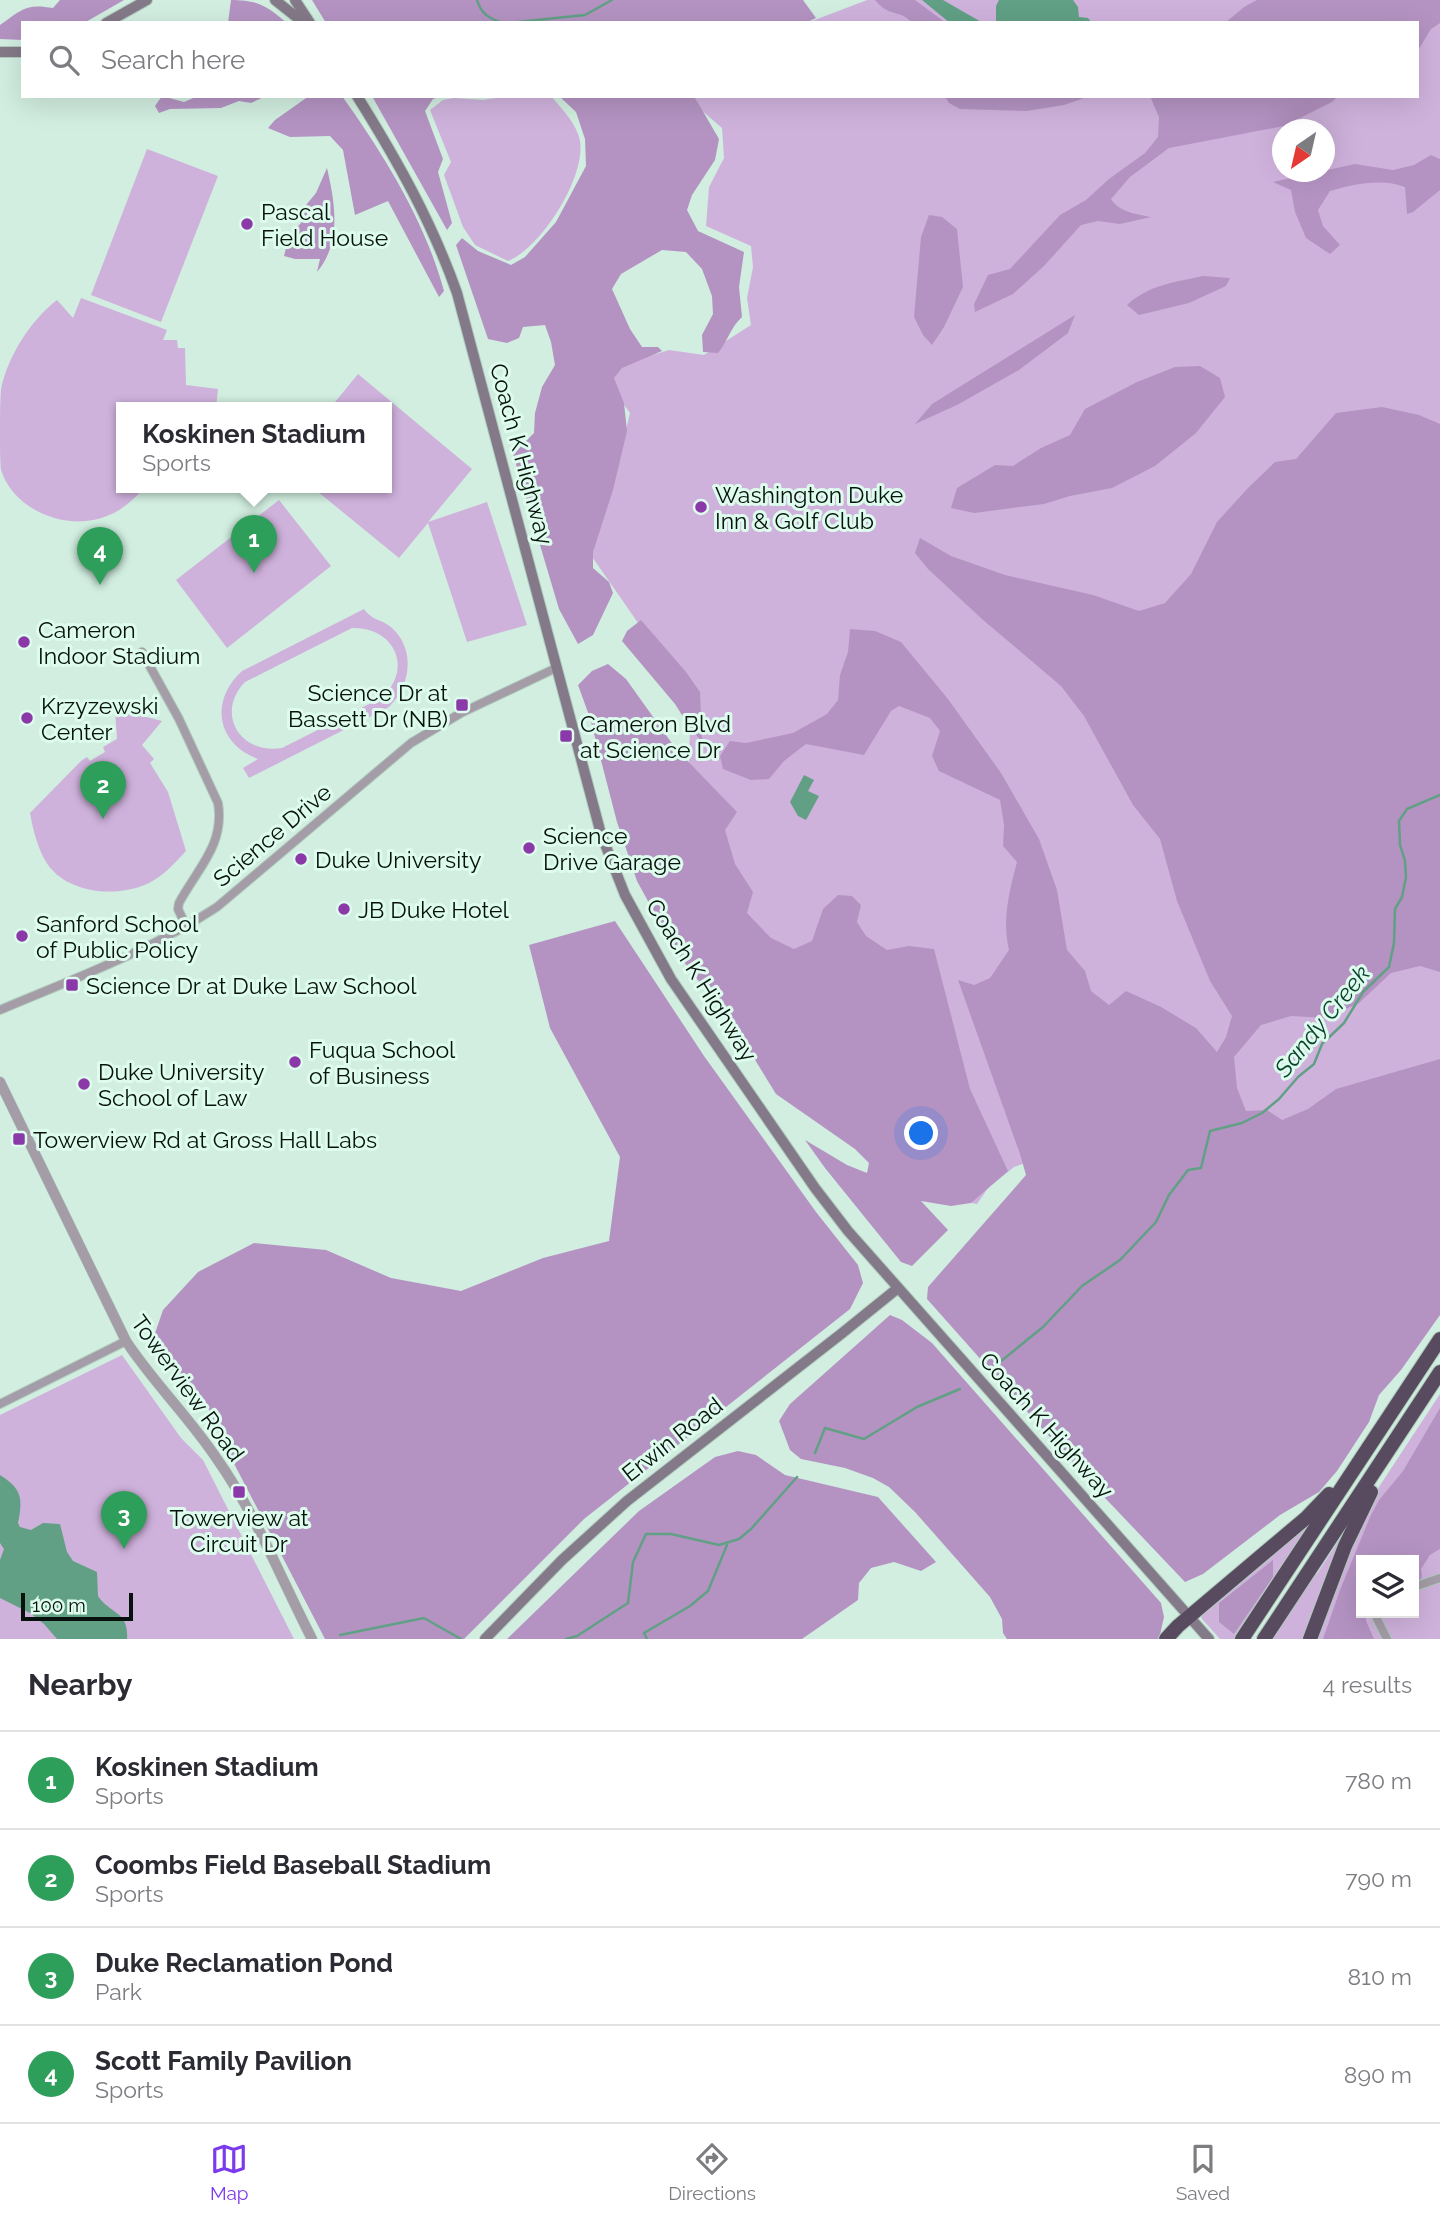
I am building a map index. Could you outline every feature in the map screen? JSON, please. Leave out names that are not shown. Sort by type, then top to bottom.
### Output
[{"type":"highway","points":[[1242,1639],[1440,1339]]},
{"type":"highway","points":[[1265,1639],[1440,1372]]},
{"type":"highway","points":[[1166,1639],[1189,1616],[1317,1507],[1339,1483],[1390,1415]]},
{"type":"highway","points":[[1310,1639],[1345,1546],[1378,1479],[1384,1457]]},
{"type":"main road","points":[[110,21],[147,0]]},
{"type":"main road","points":[[275,0],[301,21]]},
{"type":"main road","points":[[295,0],[309,21]]},
{"type":"main road","points":[[0,52],[21,52]]},
{"type":"main road","name":"Coach K Highway","points":[[358,98],[417,198],[440,247],[457,293],[601,834],[625,895],[651,946],[815,1188],[848,1231],[1209,1639]]},
{"type":"main road","name":"Erwin Road","points":[[485,1639],[570,1552],[627,1501],[898,1288]]},
{"type":"street","points":[[142,652],[179,719],[218,803],[220,815],[217,839],[203,868],[179,903],[178,909],[186,926]]},
{"type":"street","name":"Science Drive","points":[[0,1010],[158,942],[217,907],[411,743],[461,713],[556,668]]},
{"type":"street","name":"Towerview Road","points":[[0,1082],[126,1340],[152,1379],[200,1434],[232,1482],[312,1639]]},
{"type":"street","points":[[0,1404],[126,1340]]},
{"type":"street","points":[[1419,1585],[1440,1578]]},
{"type":"street","points":[[1376,1618],[1387,1639]]},
{"type":"shaded area","points":[[60,0],[124,0],[87,21],[21,21],[21,40],[0,39],[0,25],[19,12],[36,6],[53,8]]},
{"type":"shaded area","points":[[231,0],[262,5],[285,21],[228,21]]},
{"type":"shaded area","points":[[312,0],[803,0],[816,18],[810,21],[325,21]]},
{"type":"shaded area","points":[[867,0],[1440,0],[1440,1062],[1285,1124],[1083,1143],[1014,1167],[988,1188],[977,1204],[945,1198],[747,974],[688,787],[691,699],[588,551],[610,496],[630,413],[600,371],[669,350],[704,355],[751,325],[747,298],[753,267],[751,246],[706,226],[709,187],[724,158],[722,128],[699,108],[696,98],[1419,98],[1419,21],[812,21]]},
{"type":"shaded area","points":[[875,0],[915,0],[943,21],[910,21],[880,6]]},
{"type":"shaded area","points":[[922,0],[943,0],[980,21],[948,21]]},
{"type":"shaded area","points":[[999,0],[1073,0],[1078,7],[1079,17],[1090,21],[996,21],[996,6]]},
{"type":"shaded area","points":[[1257,0],[1440,0],[1440,23],[1431,29],[1419,49],[1419,21],[1227,21]]},
{"type":"shaded area","points":[[161,98],[184,102],[193,98],[262,98],[251,103],[239,101],[221,108],[170,109],[159,113],[155,106]]},
{"type":"shaded area","points":[[306,98],[343,98],[402,189],[436,265],[444,291],[439,297],[388,201],[355,215],[343,150],[330,136],[290,137],[268,128]]},
{"type":"shaded area","points":[[373,98],[436,98],[425,111],[443,159],[438,172],[452,223],[447,230]]},
{"type":"shaded area","points":[[553,98],[576,129],[580,141],[576,173],[559,210],[534,242],[508,261],[475,245],[463,227],[444,175],[451,162],[430,110],[443,100]]},
{"type":"shaded area","points":[[561,98],[695,98],[719,139],[715,160],[692,195],[687,210],[698,231],[744,252],[739,287],[742,317],[718,353],[703,352],[702,335],[713,314],[712,296],[702,269],[686,252],[662,250],[621,274],[612,289],[630,329],[642,347],[658,347],[662,351],[622,368],[614,378],[624,403],[627,431],[613,490],[593,552],[593,568],[609,582],[613,593],[593,635],[578,644],[559,609],[513,454],[534,433],[535,413],[542,387],[555,365],[551,342],[545,325],[523,327],[519,338],[507,343],[488,339],[456,245],[462,238],[478,251],[511,265],[525,257],[556,222],[586,166],[585,139],[576,112]]},
{"type":"shaded area","points":[[946,98],[1084,98],[1064,105],[1027,111],[960,109],[949,103]]},
{"type":"shaded area","points":[[1151,98],[1336,98],[1298,119],[1272,119],[1272,128],[1169,148],[1130,177],[1111,199],[1123,210],[1151,217],[1120,224],[1098,221],[1081,225],[1044,266],[1013,294],[975,312],[974,304],[988,275],[1010,269],[1060,215],[1086,200],[1145,153],[1158,137],[1159,117]]},
{"type":"shaded area","points":[[147,149],[218,176],[161,322],[91,295]]},
{"type":"shaded area","points":[[1431,155],[1440,159],[1440,190],[1407,214],[1405,187],[1396,184],[1368,183],[1330,191],[1318,210],[1323,226],[1340,245],[1330,254],[1306,238],[1295,212],[1291,190],[1273,182],[1335,182],[1335,168],[1355,164],[1393,170],[1414,165]]},
{"type":"shaded area","points":[[327,168],[334,208],[333,235],[325,260],[317,272],[320,259],[284,256],[289,236],[301,223],[306,205],[316,193]]},
{"type":"shaded area","points":[[929,215],[942,217],[957,229],[963,287],[932,345],[923,335],[914,317],[921,237]]},
{"type":"shaded area","points":[[1203,276],[1230,278],[1226,286],[1189,303],[1139,315],[1127,305],[1153,289]]},
{"type":"shaded area","points":[[81,298],[167,330],[163,340],[177,340],[178,348],[185,348],[186,385],[218,389],[217,402],[116,402],[116,493],[139,493],[113,514],[76,521],[44,514],[18,497],[1,470],[0,446],[1,389],[15,352],[29,329],[57,300],[73,318]]},
{"type":"shaded area","points":[[1075,315],[1068,333],[1019,370],[957,405],[915,424],[932,404]]},
{"type":"shaded area","points":[[1200,366],[1220,378],[1225,397],[1196,433],[1155,466],[1112,488],[1044,504],[974,513],[951,508],[957,488],[995,465],[1013,466],[1041,448],[1070,435],[1085,409],[1137,382],[1175,367]]},
{"type":"shaded area","points":[[358,374],[392,402],[335,402]]},
{"type":"shaded area","points":[[392,402],[472,469],[428,522],[487,502],[527,625],[467,642],[428,523],[399,558],[319,493],[392,493]]},
{"type":"shaded area","points":[[1382,407],[1419,415],[1440,424],[1440,972],[1420,966],[1391,973],[1359,1003],[1326,1018],[1291,1016],[1261,1025],[1234,1057],[1237,1088],[1246,1111],[1267,1110],[1282,1120],[1308,1109],[1336,1089],[1440,1059],[1440,1315],[1401,1370],[1379,1395],[1369,1422],[1337,1471],[1319,1492],[1280,1515],[1203,1574],[1185,1582],[1088,1480],[927,1299],[928,1287],[1026,1175],[958,980],[974,985],[990,978],[1009,950],[1006,917],[1017,862],[1003,846],[1004,825],[1000,800],[939,771],[932,756],[940,731],[930,718],[899,706],[891,711],[864,755],[806,744],[784,761],[769,779],[751,780],[723,769],[720,756],[730,741],[746,743],[793,733],[827,714],[838,700],[840,675],[848,652],[850,629],[875,631],[901,642],[948,699],[1001,773],[1039,839],[1057,890],[1067,950],[1085,971],[1091,991],[1109,1005],[1126,991],[1161,1007],[1196,1028],[1217,1052],[1226,1037],[1232,1016],[1210,981],[1177,901],[1160,839],[1133,805],[1084,716],[1061,686],[982,619],[928,569],[915,553],[920,538],[951,556],[1005,575],[1093,595],[1139,611],[1165,603],[1191,574],[1217,522],[1275,462],[1296,459],[1336,413]]},
{"type":"shaded area","points":[[279,500],[331,566],[227,648],[176,580]]},
{"type":"shaded area","points":[[364,609],[391,627],[399,636],[407,656],[408,667],[402,688],[389,707],[249,778],[243,768],[258,759],[234,743],[222,721],[225,695],[242,671]],"holes":[[[352,628],[379,634],[389,642],[398,663],[391,687],[381,698],[282,748],[254,745],[236,729],[232,706],[236,694],[245,682]]]},
{"type":"shaded area","points":[[641,620],[700,692],[702,741],[622,641],[627,631]]},
{"type":"shaded area","points":[[608,664],[626,679],[676,749],[737,812],[725,830],[735,864],[753,892],[747,913],[771,938],[794,949],[812,941],[823,909],[838,895],[852,896],[861,905],[857,922],[866,936],[887,950],[909,946],[934,949],[970,1089],[1008,1171],[971,1203],[951,1206],[921,1201],[948,1230],[912,1266],[901,1262],[805,1140],[847,1165],[867,1173],[869,1163],[855,1149],[776,1094],[738,1032],[674,949],[637,881],[617,822],[590,718],[578,685],[592,671]]},
{"type":"shaded area","points":[[115,709],[162,721],[142,745],[154,759],[150,763],[168,792],[186,851],[164,873],[149,883],[137,888],[109,892],[81,887],[57,875],[41,853],[30,813],[81,761],[87,757],[90,761],[105,752],[103,747],[117,739]]},
{"type":"shaded area","points":[[804,775],[814,780],[808,791],[819,796],[806,820],[798,816],[790,802]]},
{"type":"shaded area","points":[[615,921],[704,1056],[816,1212],[858,1265],[863,1283],[850,1309],[584,1519],[464,1639],[325,1639],[226,1448],[204,1399],[150,1348],[163,1310],[198,1272],[254,1243],[326,1250],[391,1278],[461,1291],[543,1258],[609,1241],[620,1157],[550,1028],[529,945]]},
{"type":"shaded area","points":[[890,1315],[902,1320],[932,1343],[1161,1603],[1164,1617],[1159,1639],[1007,1639],[1003,1633],[1002,1619],[990,1597],[915,1512],[889,1487],[845,1468],[801,1459],[790,1450],[779,1421],[790,1404]]},
{"type":"shaded area","points":[[122,1355],[181,1438],[203,1460],[294,1639],[0,1639],[0,1415]]},
{"type":"shaded area","points":[[1440,1394],[1440,1639],[1316,1639],[1373,1496]]},
{"type":"shaded area","points":[[1440,1408],[1440,1549],[1430,1555],[1421,1569],[1419,1583],[1419,1555],[1356,1555],[1356,1618],[1366,1618],[1374,1639],[1323,1639],[1370,1517],[1379,1500],[1403,1471]]},
{"type":"shaded area","points":[[738,1451],[756,1455],[785,1475],[878,1497],[936,1562],[921,1571],[894,1562],[871,1568],[859,1583],[858,1600],[802,1639],[507,1639],[639,1511],[715,1457]]},
{"type":"shaded area","points":[[0,1475],[13,1485],[19,1495],[20,1527],[31,1530],[43,1523],[60,1524],[67,1552],[73,1561],[97,1572],[98,1596],[122,1618],[127,1639],[57,1639],[30,1613],[0,1598],[0,1560],[4,1549],[0,1543]]},
{"type":"shaded area","points":[[1311,1521],[1236,1639],[1220,1639],[1201,1615]]},
{"type":"shaded area","points":[[1348,1526],[1306,1639],[1271,1639],[1315,1573],[1317,1574]]},
{"type":"shaded area","points":[[1273,1560],[1273,1577],[1234,1634],[1219,1622],[1219,1603]]},
{"type":"waterway","points":[[477,0],[486,15],[498,21]]},
{"type":"waterway","points":[[527,21],[585,15],[612,0]]},
{"type":"waterway","name":"Sandy Creek","points":[[995,1366],[1043,1327],[1082,1286],[1120,1260],[1156,1222],[1169,1195],[1188,1170],[1201,1168],[1210,1131],[1242,1123],[1262,1113],[1314,1064],[1322,1044],[1344,1023],[1363,992],[1389,967],[1394,943],[1395,909],[1402,897],[1406,877],[1399,821],[1407,809],[1440,795]]},
{"type":"waterway","name":"Sandy Creek","points":[[815,1453],[825,1428],[864,1439],[917,1407],[960,1389]]},
{"type":"waterway","points":[[566,1639],[577,1636],[628,1603],[633,1562],[646,1534],[671,1534],[719,1545],[739,1539],[797,1477]]},
{"type":"waterway","name":"Sandy Creek","points":[[647,1639],[644,1633],[690,1606],[708,1591],[727,1545]]},
{"type":"waterway","points":[[340,1635],[424,1618],[461,1639]]},
{"type":"place","name":"Pascal Field House","points":[[247,224]]},
{"type":"place","name":"Washington Duke Inn & Golf Club","points":[[701,507]]},
{"type":"place","name":"Koskinen Stadium","points":[[254,573]]},
{"type":"place","name":"Scott Family Pavilion","points":[[100,585]]},
{"type":"place","name":"Cameron Indoor Stadium","points":[[24,642]]},
{"type":"place","name":"Science Dr at Bassett Dr (NB)","points":[[462,705]]},
{"type":"place","name":"Krzyzewski Center","points":[[27,718]]},
{"type":"place","name":"Cameron Blvd at Science Dr","points":[[566,736]]},
{"type":"place","name":"Coombs Field Baseball Stadium","points":[[103,819]]},
{"type":"place","name":"Science Drive Garage","points":[[529,848]]},
{"type":"place","name":"Duke University","points":[[301,859]]},
{"type":"place","name":"JB Duke Hotel","points":[[344,909]]},
{"type":"place","name":"Sanford School of Public Policy","points":[[22,936]]},
{"type":"place","name":"Science Dr at Duke Law School","points":[[72,985]]},
{"type":"place","name":"Fuqua School of Business","points":[[295,1062]]},
{"type":"place","name":"Duke University School of Law","points":[[84,1084]]},
{"type":"place","name":"Towerview Rd at Gross Hall Labs","points":[[19,1139]]},
{"type":"place","name":"Towerview at Circuit Dr","points":[[239,1492]]},
{"type":"place","name":"Duke Reclamation Pond","points":[[124,1549]]}]
